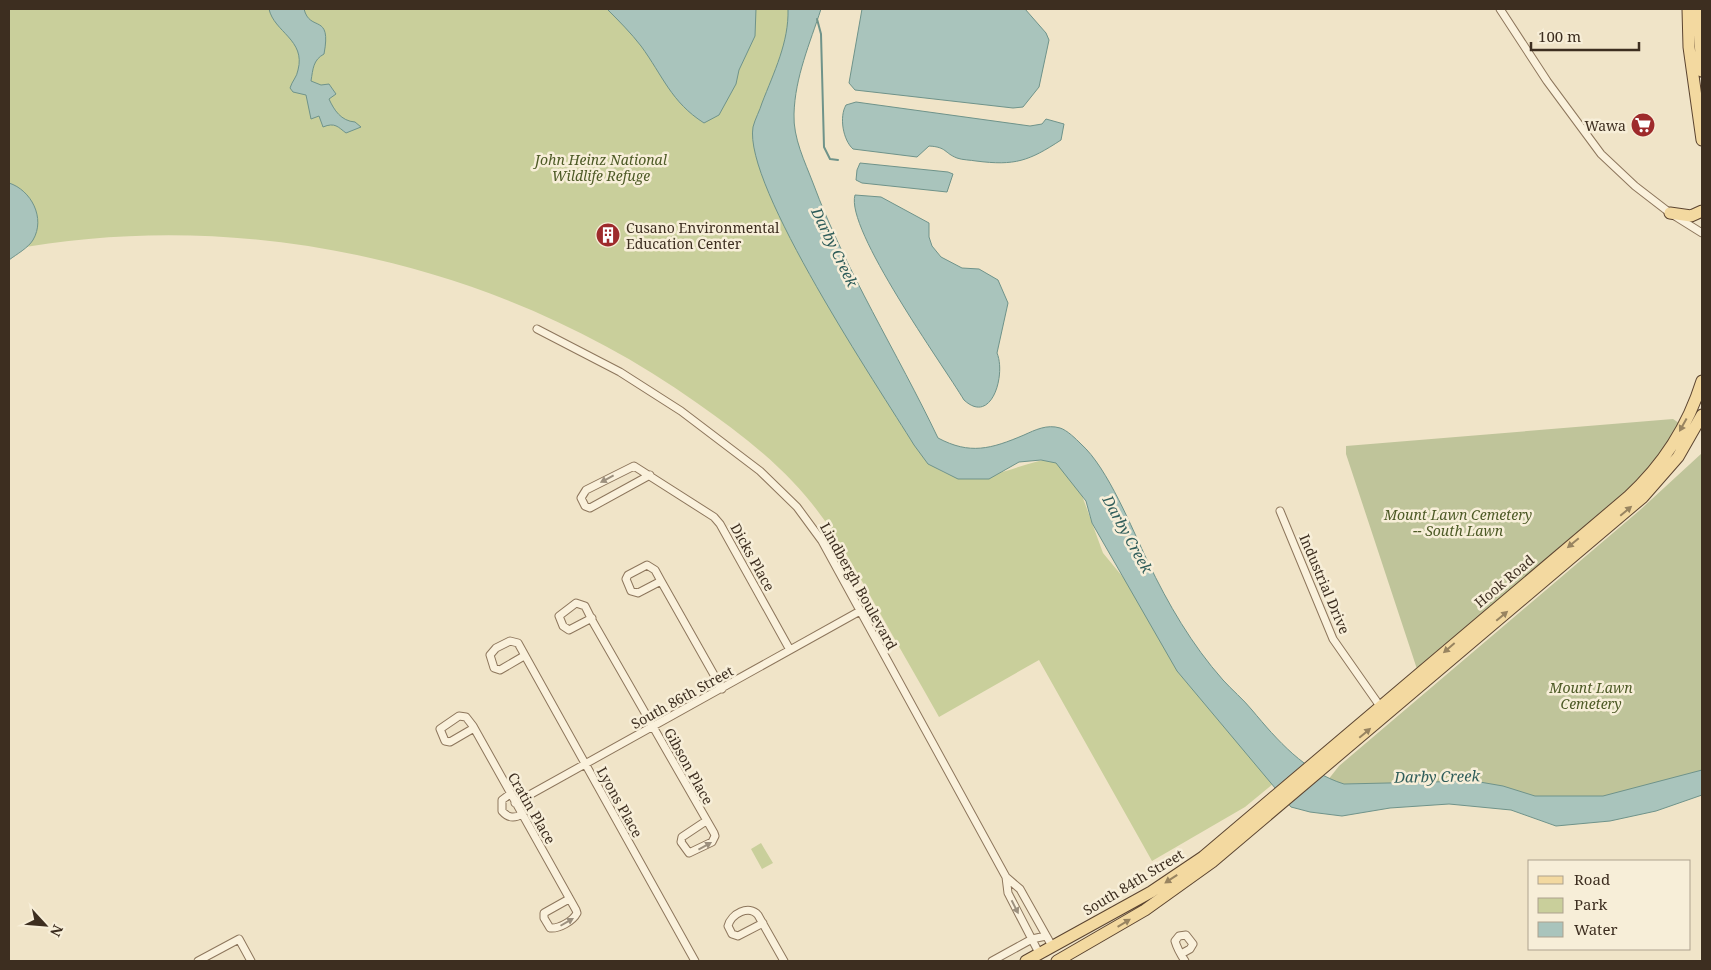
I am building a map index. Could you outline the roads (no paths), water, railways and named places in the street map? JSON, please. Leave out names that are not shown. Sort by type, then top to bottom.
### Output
[{"type":"main road","points":[[1688,9],[1689,47],[1702,140]]},
{"type":"main road","points":[[1698,9],[1702,71]]},
{"type":"main road","points":[[1670,214],[1691,216],[1702,211]]},
{"type":"main road","name":"Hook Road","points":[[1383,711],[1643,483],[1674,442],[1687,419],[1702,381]]},
{"type":"main road","name":"Hook Road","points":[[1299,783],[1383,711],[1643,497],[1678,457],[1702,415]]},
{"type":"main road","name":"South 84th Street","points":[[1058,961],[1177,888],[1299,783]]},
{"type":"main road","name":"South 84th Street","points":[[1026,961],[1040,953],[1049,941],[1169,881],[1268,809]]},
{"type":"main road","points":[[1079,961],[1094,940]]},
{"type":"street","points":[[1500,9],[1547,81],[1601,154],[1635,186],[1670,214],[1702,233]]},
{"type":"street","name":"Lindbergh Boulevard","points":[[537,329],[620,372],[681,411],[760,471],[797,507],[822,541],[1006,877],[1020,889],[1049,941]]},
{"type":"street","name":"Dicks Place","points":[[650,475],[590,508],[584,506],[581,498],[586,490],[631,466],[637,466],[714,517],[720,524],[790,650]]},
{"type":"street","name":"Industrial Drive","points":[[1280,511],[1333,639],[1383,711]]},
{"type":"street","points":[[661,581],[638,593],[631,591],[626,579],[628,575],[647,565],[655,570],[722,688]]},
{"type":"street","name":"Gibson Place","points":[[592,618],[569,630],[563,626],[558,616],[579,603],[585,606],[592,618],[706,821],[715,836],[714,840],[689,853],[681,842],[682,837],[706,821]]},
{"type":"street","name":"South 86th Street","points":[[515,803],[860,611]]},
{"type":"street","name":"Lyons Place","points":[[524,656],[500,670],[494,668],[490,655],[496,648],[512,640],[518,643],[695,961]]},
{"type":"street","points":[[463,716],[468,718],[474,728],[450,742],[445,741],[440,730],[463,716]]},
{"type":"street","name":"Cratin Place","points":[[474,728],[515,803],[522,814],[570,899],[576,910],[577,915],[558,927],[550,928],[544,918],[544,913],[570,899]]},
{"type":"street","points":[[510,794],[502,800],[502,810],[513,818],[522,814]]},
{"type":"street","name":"Lindbergh Boulevard","points":[[1006,877],[1008,893],[1040,953]]},
{"type":"street","points":[[763,923],[738,936],[732,934],[728,926],[736,915],[750,909],[756,912],[763,923],[784,961]]},
{"type":"street","points":[[198,961],[239,939],[251,961]]},
{"type":"street","name":"South 84th Street","points":[[992,961],[1032,939],[1049,941]]},
{"type":"street","points":[[1181,954],[1185,961]]},
{"type":"water","points":[[269,9],[304,9],[311,20],[323,28],[326,41],[324,54],[316,62],[311,81],[321,85],[329,84],[336,94],[329,99],[336,111],[346,120],[355,122],[361,127],[346,133],[333,125],[323,127],[319,116],[311,119],[306,95],[293,92],[290,88],[297,75],[298,51],[272,17]]},
{"type":"water","points":[[607,9],[756,9],[755,36],[739,70],[736,84],[719,115],[704,123],[683,106],[668,88],[641,46]]},
{"type":"water","name":"Darby Creek","points":[[788,9],[821,9],[804,60],[795,100],[794,123],[800,150],[826,216],[856,280],[938,438],[960,447],[981,448],[1001,444],[1046,427],[1063,429],[1074,437],[1091,455],[1110,483],[1148,562],[1181,624],[1223,680],[1249,706],[1271,733],[1293,754],[1317,772],[1344,784],[1474,781],[1503,786],[1535,796],[1603,796],[1702,770],[1702,795],[1656,811],[1610,821],[1556,826],[1511,810],[1449,804],[1390,808],[1342,816],[1310,812],[1291,807],[1177,671],[1092,523],[1086,501],[1056,463],[1041,460],[1019,462],[989,479],[958,479],[928,464],[873,380],[790,239],[769,194],[756,155],[753,127],[783,45],[788,21]]},
{"type":"water","points":[[862,9],[1025,9],[1046,33],[1049,40],[1039,87],[1023,107],[1013,108],[855,90],[849,83]]},
{"type":"water","points":[[856,102],[1030,126],[1042,124],[1046,119],[1064,124],[1061,140],[1040,153],[1021,160],[1001,163],[964,160],[942,149],[929,146],[917,157],[853,149],[847,140],[843,128],[843,116],[846,105]]},
{"type":"water","points":[[860,163],[953,174],[947,192],[862,183],[856,180]]},
{"type":"water","points":[[9,183],[30,198],[37,214],[38,223],[37,232],[31,243],[9,260]]},
{"type":"water","points":[[855,195],[881,197],[929,223],[929,237],[932,246],[941,257],[962,268],[979,269],[998,280],[1008,303],[997,353],[1000,373],[994,394],[989,402],[982,407],[974,406],[964,400],[898,297],[865,236],[856,212]]},
{"type":"waterway","points":[[817,19],[821,34],[824,147],[830,159],[838,160]]},
{"type":"place","name":"Wawa","points":[[1643,125]]},
{"type":"place","name":"Cusano Environmental Education Center","points":[[608,235]]},
{"type":"park label","name":"John Heinz National Wildlife Refuge","points":[[601,168]]},
{"type":"park label","name":"Mount Lawn Cemetery -- South Lawn","points":[[1458,522]]},
{"type":"park label","name":"Mount Lawn Cemetery","points":[[1591,696]]}]
